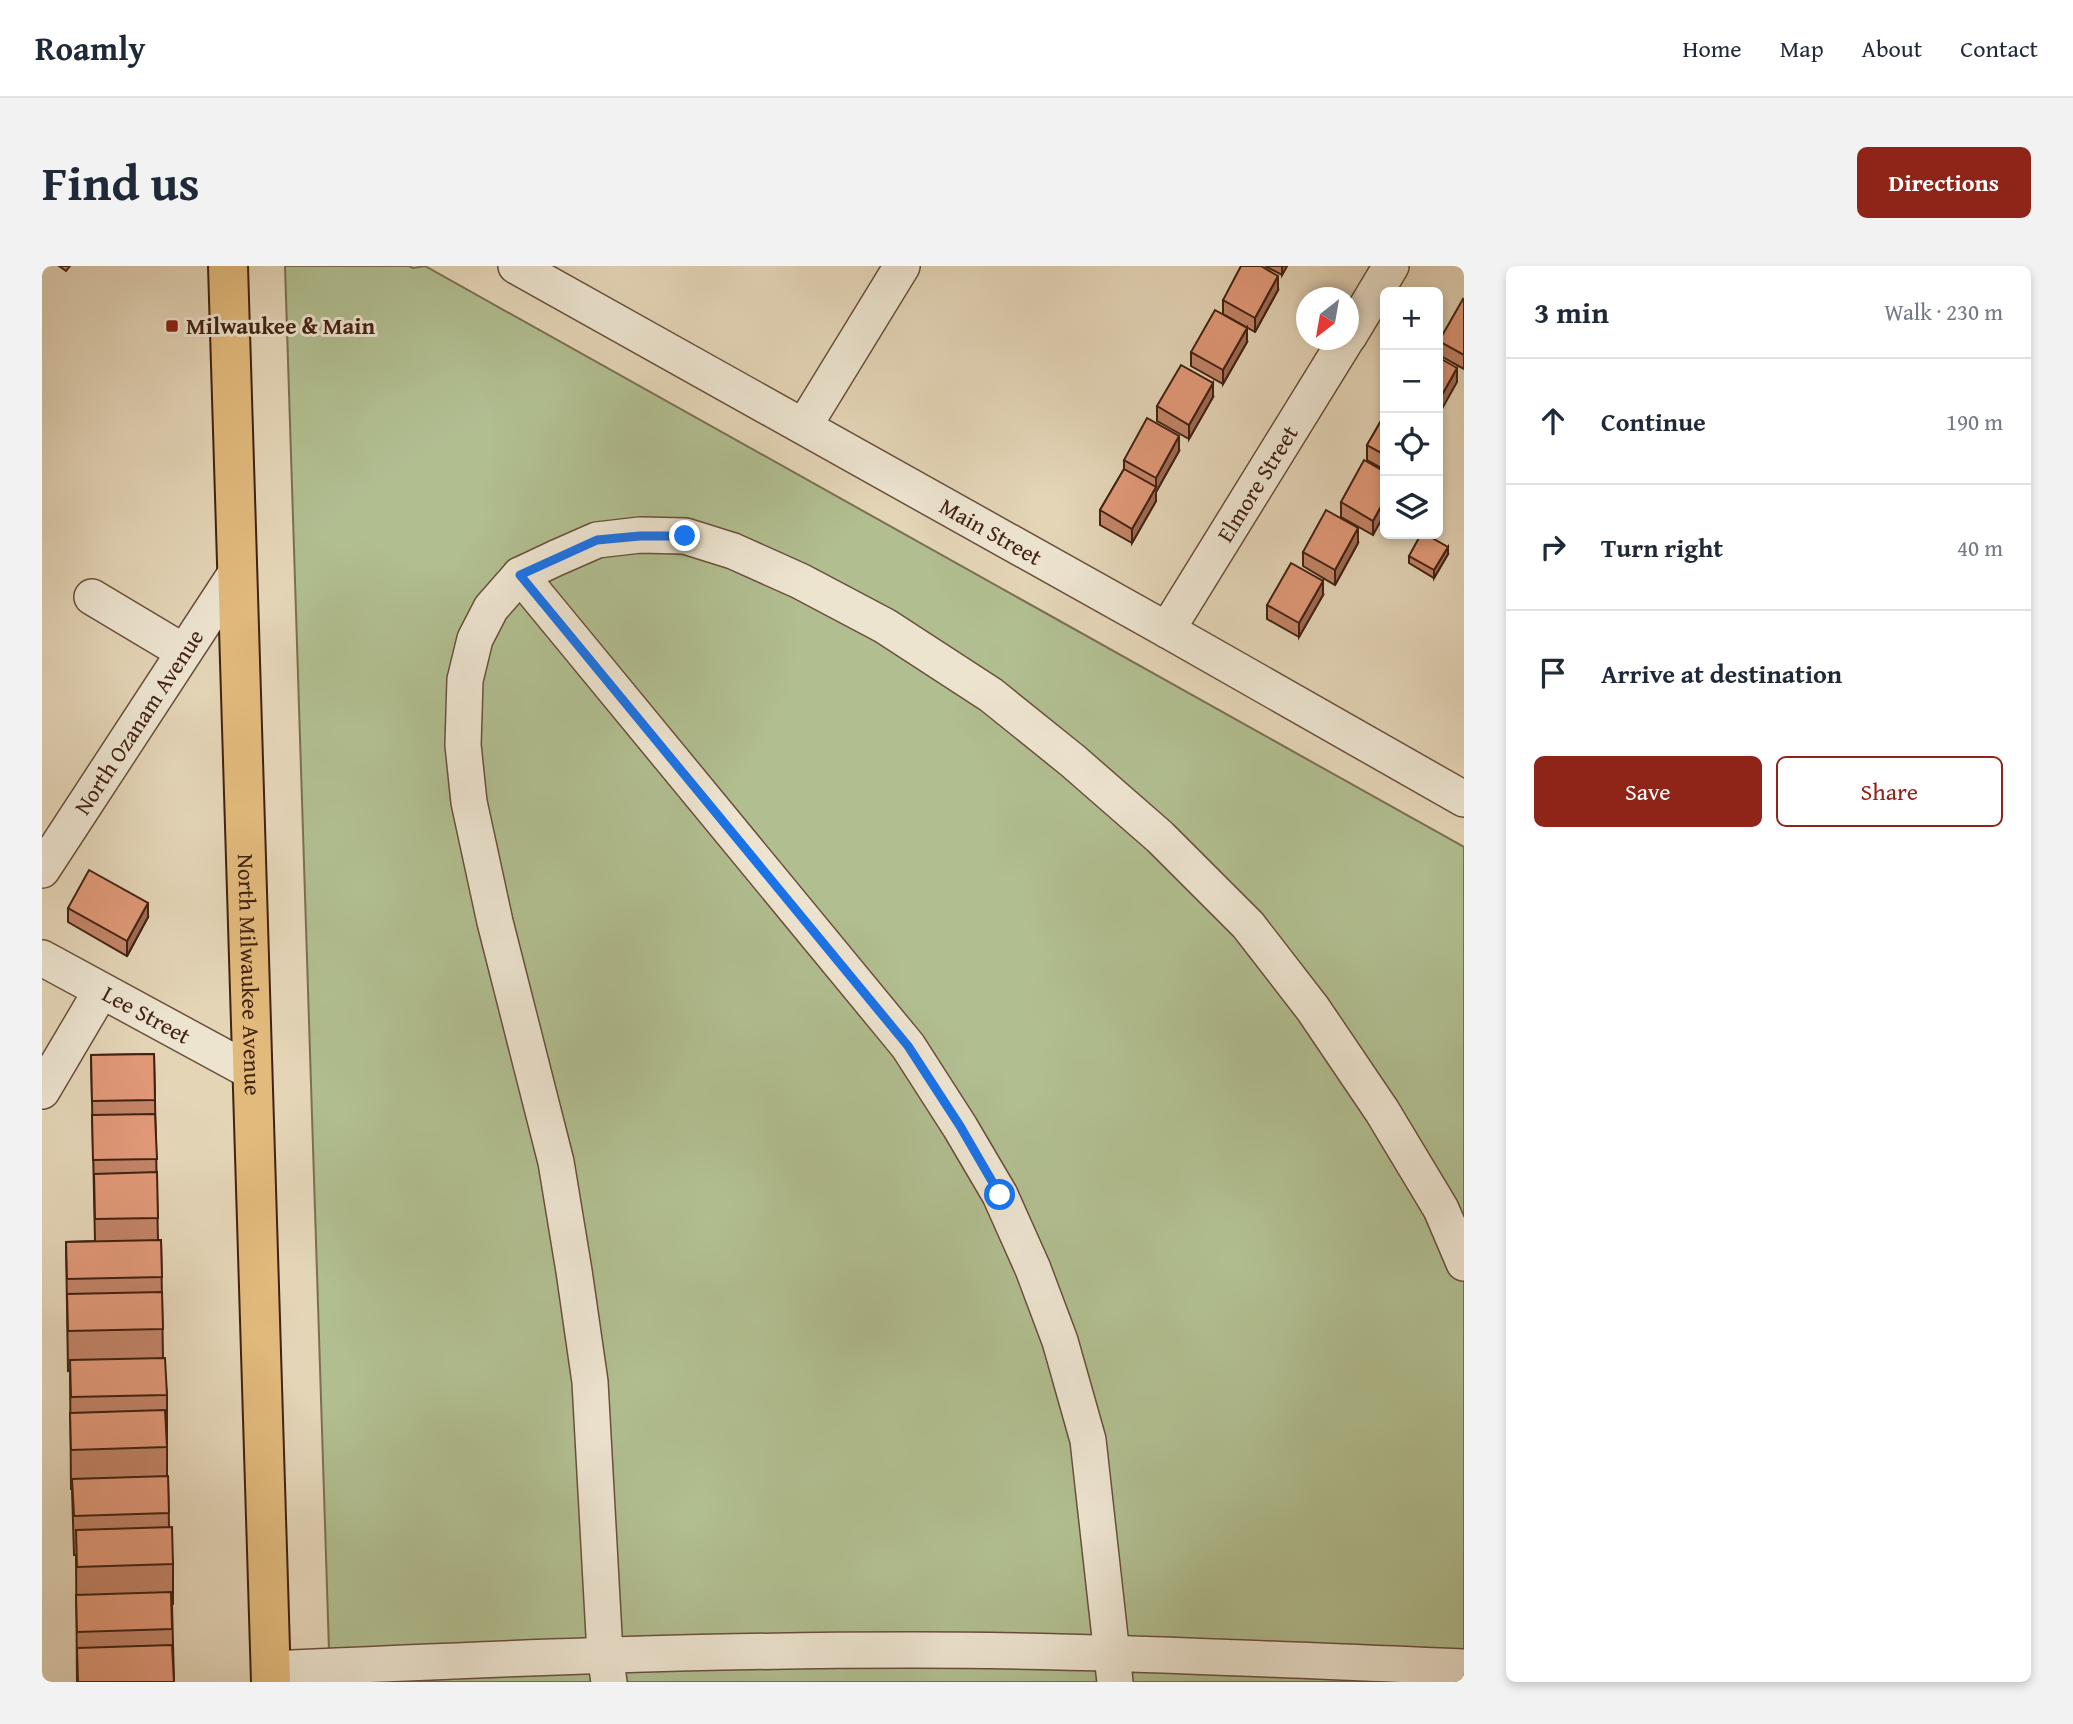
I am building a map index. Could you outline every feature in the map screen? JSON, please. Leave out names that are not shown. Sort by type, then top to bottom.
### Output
[{"type":"main road","name":"North Milwaukee Avenue","points":[[228,266],[271,1675]]},
{"type":"street","name":"Main Street","points":[[516,266],[1464,799]]},
{"type":"street","points":[[804,426],[902,266]]},
{"type":"street","name":"Elmore Street","points":[[1359,318],[1391,266]]},
{"type":"street","name":"Elmore Street","points":[[1167,630],[1340,350]]},
{"type":"street","points":[[607,1668],[590,1382],[574,1270],[556,1162],[495,922],[469,802],[463,745],[465,680],[475,639],[491,608],[520,575],[597,540],[685,536],[733,551],[813,587],[885,626],[990,695],[1073,761],[1160,837],[1248,925],[1313,1009],[1382,1111],[1441,1209],[1464,1264]]},
{"type":"street","name":"North Ozanam Avenue","points":[[42,870],[236,573]]},
{"type":"street","points":[[520,575],[908,1046],[960,1126],[1000,1195],[1033,1269],[1060,1341],[1088,1440],[1112,1667]]},
{"type":"street","points":[[92,597],[184,652]]},
{"type":"street","name":"Lee Street","points":[[42,958],[252,1072]]},
{"type":"street","points":[[42,1091],[101,991]]},
{"type":"street","points":[[271,1675],[607,1668],[913,1650],[1112,1667],[1464,1667]]},
{"type":"green space","points":[[285,266],[425,266],[1464,847],[1464,1682],[330,1682]]},
{"type":"building","points":[[1241,266],[1261,266],[1278,276],[1255,318],[1223,300]]},
{"type":"building","points":[[1463,299],[1464,355],[1443,343],[1443,334]]},
{"type":"building","points":[[1215,310],[1247,328],[1223,370],[1191,352]]},
{"type":"building","points":[[1443,360],[1457,368],[1443,393]]},
{"type":"building","points":[[1181,365],[1213,383],[1189,425],[1157,406]]},
{"type":"building","points":[[1147,418],[1179,436],[1156,478],[1124,460]]},
{"type":"building","points":[[1380,423],[1380,452],[1367,445]]},
{"type":"building","points":[[1364,460],[1380,469],[1380,508],[1373,521],[1341,502]]},
{"type":"building","points":[[1124,469],[1156,487],[1132,529],[1100,510]]},
{"type":"building","points":[[1326,510],[1358,528],[1335,570],[1303,552]]},
{"type":"building","points":[[1418,539],[1434,539],[1448,547],[1434,570],[1409,556]]},
{"type":"building","points":[[1291,563],[1323,581],[1299,623],[1267,605]]},
{"type":"building","points":[[89,870],[148,903],[127,941],[68,908]]},
{"type":"building","points":[[154,1054],[155,1100],[92,1101],[91,1055]]},
{"type":"building","points":[[155,1114],[157,1159],[93,1160],[92,1115]]},
{"type":"building","points":[[157,1172],[158,1218],[95,1219],[94,1174]]},
{"type":"building","points":[[161,1240],[162,1277],[67,1279],[66,1242]]},
{"type":"building","points":[[162,1292],[163,1329],[68,1331],[67,1294]]},
{"type":"building","points":[[165,1358],[167,1395],[71,1397],[70,1360]]},
{"type":"building","points":[[165,1410],[167,1447],[71,1450],[70,1413]]},
{"type":"building","points":[[168,1476],[169,1513],[74,1516],[72,1479]]},
{"type":"building","points":[[172,1527],[173,1564],[77,1567],[76,1530]]},
{"type":"building","points":[[171,1592],[172,1629],[77,1632],[76,1595]]},
{"type":"building","points":[[172,1645],[174,1682],[78,1682],[77,1648]]},
{"type":"place","name":"Milwaukee & Main","points":[[172,326]]},
{"type":"route","points":[[685,536],[597,540],[520,575],[908,1046],[960,1126],[1000,1195]]}]
